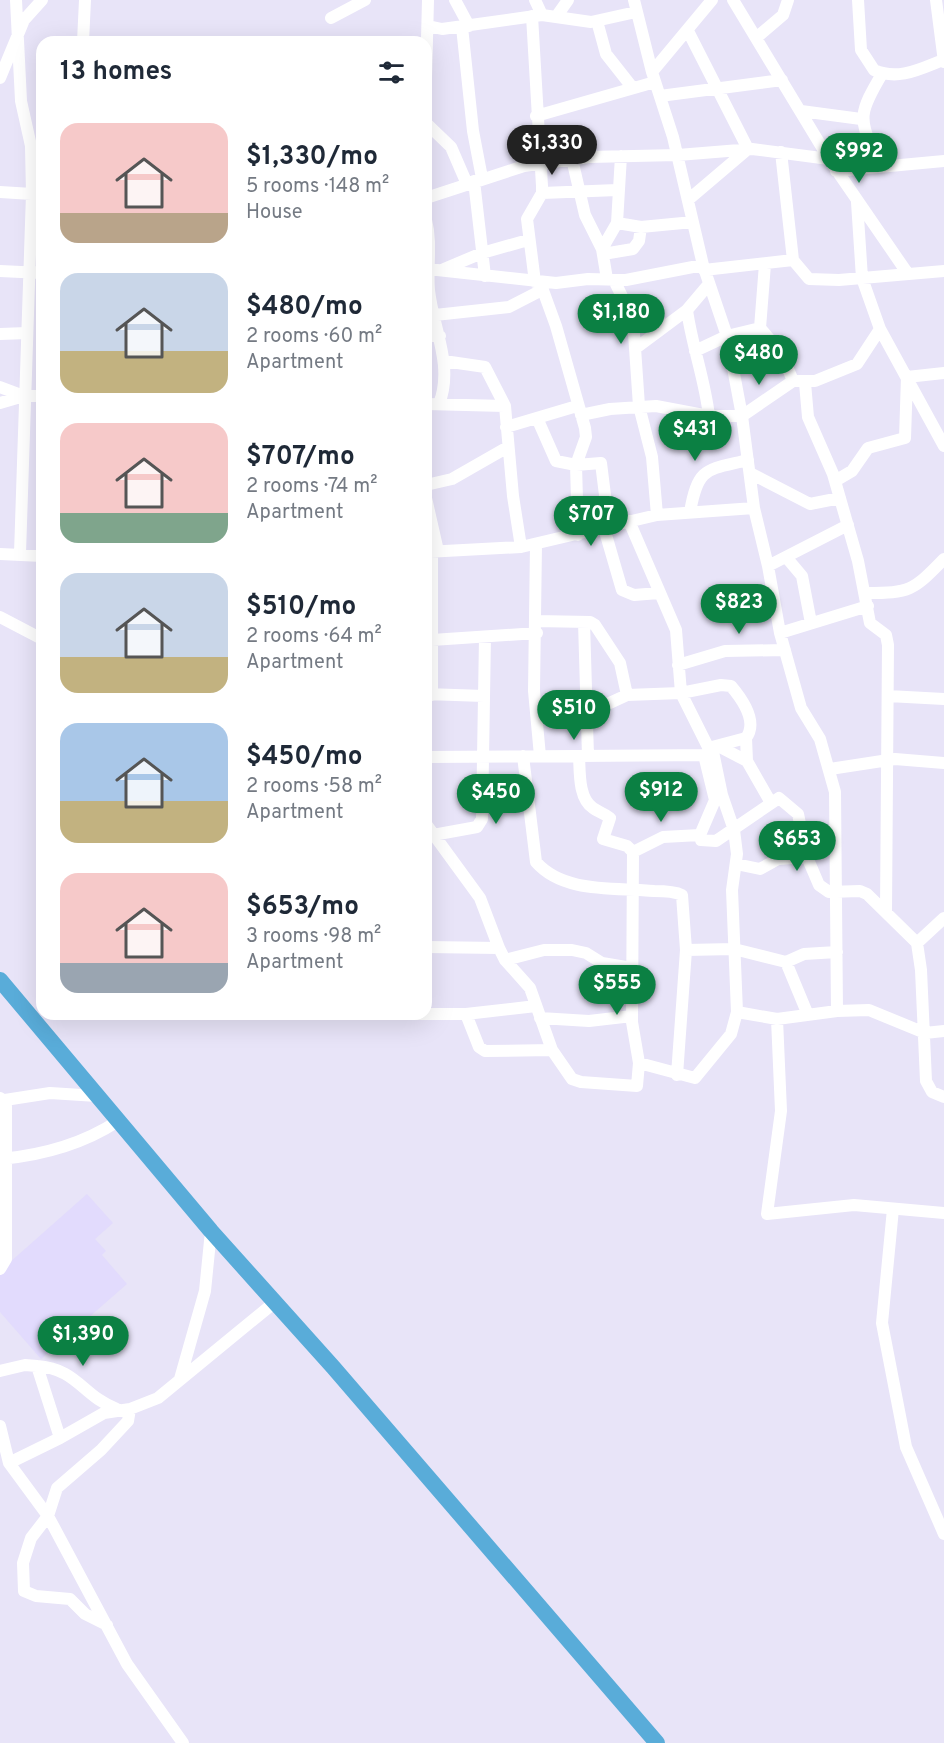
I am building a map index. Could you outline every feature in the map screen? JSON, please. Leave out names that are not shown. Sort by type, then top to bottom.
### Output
[{"type":"highway","points":[[0,980],[211,1231],[657,1743]]},
{"type":"street","points":[[16,0],[21,101],[36,143]]},
{"type":"street","points":[[0,78],[28,14],[42,0]]},
{"type":"street","points":[[83,36],[85,0]]},
{"type":"street","points":[[427,36],[428,0]]},
{"type":"street","points":[[455,0],[465,26],[475,181],[485,276]]},
{"type":"street","points":[[534,0],[537,15],[536,116],[542,193],[527,219],[528,240],[539,285],[556,326],[586,436],[576,465],[578,535]]},
{"type":"street","points":[[556,17],[568,0]]},
{"type":"street","points":[[733,0],[828,159],[908,274]]},
{"type":"street","points":[[757,37],[783,15],[788,0]]},
{"type":"street","points":[[858,0],[861,50],[874,70],[882,74],[905,74],[944,61],[936,0]]},
{"type":"street","points":[[331,18],[363,1]]},
{"type":"street","points":[[536,116],[632,87],[654,77],[708,2]]},
{"type":"street","points":[[428,26],[441,29],[537,15],[597,21],[635,6],[678,155],[704,268],[727,336],[742,416],[754,508],[768,566],[780,633],[801,708],[820,739],[830,769],[837,814],[835,892],[837,1011]]},
{"type":"street","points":[[597,21],[606,54],[632,87]]},
{"type":"street","points":[[431,36],[441,29]]},
{"type":"street","points":[[688,31],[748,149]]},
{"type":"street","points":[[878,166],[861,119],[870,94],[882,74]]},
{"type":"street","points":[[660,96],[782,80]]},
{"type":"street","points":[[801,111],[861,119]]},
{"type":"street","points":[[432,129],[451,147],[475,181]]},
{"type":"street","points":[[432,196],[539,163],[572,159],[678,155],[748,149],[828,159]]},
{"type":"street","points":[[688,200],[748,149]]},
{"type":"street","points":[[780,152],[793,261],[808,279],[862,279],[944,271]]},
{"type":"street","points":[[603,252],[617,223],[617,189],[621,156]]},
{"type":"street","points":[[572,159],[585,215],[603,252],[611,279],[631,313],[636,348],[639,406],[652,457],[657,515]]},
{"type":"street","points":[[836,171],[944,161]]},
{"type":"street","points":[[542,193],[617,189]]},
{"type":"street","points":[[0,192],[36,196]]},
{"type":"street","points":[[857,202],[862,279],[880,329],[939,428],[944,446]]},
{"type":"street","points":[[617,223],[641,227],[693,222]]},
{"type":"street","points":[[603,252],[633,249],[639,241],[641,227]]},
{"type":"street","points":[[444,269],[482,253],[528,240]]},
{"type":"street","points":[[432,269],[539,285],[793,261]]},
{"type":"street","points":[[765,264],[760,328],[782,354],[799,382],[808,417],[835,481],[866,593],[872,626],[886,635],[888,645],[885,911]]},
{"type":"street","points":[[0,271],[36,273],[27,333],[20,553]]},
{"type":"street","points":[[636,348],[687,310],[709,284]]},
{"type":"street","points":[[435,315],[509,307],[539,285]]},
{"type":"street","points":[[432,306],[444,362],[443,401]]},
{"type":"street","points":[[687,310],[710,416]]},
{"type":"street","points":[[695,351],[727,336],[760,328]]},
{"type":"street","points":[[506,428],[537,418],[579,411],[639,406],[666,407],[710,416],[742,416],[799,382],[858,364],[880,329]]},
{"type":"street","points":[[0,334],[27,333]]},
{"type":"street","points":[[432,336],[440,336]]},
{"type":"street","points":[[444,362],[485,367],[505,406],[521,547]]},
{"type":"street","points":[[907,377],[944,373]]},
{"type":"street","points":[[835,481],[852,471],[868,448],[905,438],[907,377]]},
{"type":"street","points":[[0,387],[24,396]]},
{"type":"street","points":[[0,403],[24,396],[36,396]]},
{"type":"street","points":[[432,403],[443,401],[505,406]]},
{"type":"street","points":[[537,418],[556,461],[576,465],[598,463],[603,466],[607,527],[622,590],[634,595],[659,592]]},
{"type":"street","points":[[432,484],[452,479],[508,447]]},
{"type":"street","points":[[690,512],[694,486],[705,473],[748,460]]},
{"type":"street","points":[[750,473],[810,504],[840,498]]},
{"type":"street","points":[[627,695],[620,663],[595,625],[584,622],[536,627],[485,637],[432,640],[432,551],[521,547],[657,515],[754,508]]},
{"type":"street","points":[[629,521],[676,630],[681,693],[712,751],[718,797],[734,830],[736,864],[732,890],[737,1012],[731,1034],[699,1076],[692,1080],[639,1063]]},
{"type":"street","points":[[768,566],[848,525]]},
{"type":"street","points":[[536,544],[534,691],[540,756]]},
{"type":"street","points":[[0,554],[36,555]]},
{"type":"street","points":[[786,557],[801,576],[811,623]]},
{"type":"street","points":[[866,593],[903,593],[944,559]]},
{"type":"street","points":[[780,633],[868,606]]},
{"type":"street","points":[[0,617],[36,636]]},
{"type":"street","points":[[485,637],[482,819],[479,825],[433,835],[480,898],[502,954],[526,982],[552,1050],[572,1079],[581,1082],[637,1086],[639,1063],[632,1016],[633,852],[627,846],[603,839],[610,818],[593,809],[582,793],[588,713],[584,622]]},
{"type":"street","points":[[678,665],[724,651],[785,650]]},
{"type":"street","points":[[588,713],[627,695],[681,693],[722,685],[731,686],[746,708],[751,728],[746,738],[747,761],[771,803]]},
{"type":"street","points":[[432,694],[484,696]]},
{"type":"street","points":[[888,696],[944,699]]},
{"type":"street","points":[[712,751],[746,738]]},
{"type":"street","points":[[432,757],[583,756],[712,751],[747,761]]},
{"type":"street","points":[[523,756],[536,861],[552,876],[597,888],[634,889],[682,895],[686,950],[677,1075]]},
{"type":"street","points":[[830,769],[887,759],[944,763]]},
{"type":"street","points":[[718,797],[700,835],[701,840],[716,841],[779,798],[798,814],[807,857],[819,885],[827,892],[863,891],[917,943],[925,1033],[926,1081],[932,1092],[944,1096]]},
{"type":"street","points":[[633,852],[663,837],[700,835]]},
{"type":"street","points":[[736,864],[760,869],[778,859],[807,857]]},
{"type":"street","points":[[917,943],[944,918]]},
{"type":"street","points":[[432,948],[502,954],[572,950],[586,953],[609,965],[632,968]]},
{"type":"street","points":[[686,950],[734,949],[786,962],[804,954],[837,952]]},
{"type":"street","points":[[786,962],[808,1015]]},
{"type":"street","points":[[737,1012],[777,1019],[837,1011],[876,1012],[925,1033],[944,1031]]},
{"type":"street","points":[[432,1014],[538,1012],[589,1021],[632,1016]]},
{"type":"street","points":[[466,1014],[478,1047],[485,1052],[552,1050]]},
{"type":"street","points":[[777,1019],[781,1111],[767,1214],[854,1205],[944,1213]]},
{"type":"street","points":[[0,1269],[6,1259],[2,1099],[50,1093],[97,1096]]},
{"type":"street","points":[[4,1159],[38,1154],[83,1140],[118,1121]]},
{"type":"street","points":[[893,1209],[882,1323],[906,1448],[944,1534]]},
{"type":"street","points":[[180,1378],[205,1291],[211,1231]]},
{"type":"street","points":[[9,1463],[105,1413],[130,1408],[158,1398],[275,1302]]},
{"type":"street","points":[[0,1371],[25,1365],[56,1368],[74,1379],[99,1402],[117,1409]]},
{"type":"street","points":[[37,1366],[60,1438]]},
{"type":"street","points":[[107,1625],[85,1614],[70,1599],[36,1596],[24,1591],[23,1563],[31,1538],[48,1516],[57,1488],[101,1450],[128,1421],[130,1408]]},
{"type":"street","points":[[0,1426],[2,1449],[9,1463],[48,1516],[127,1664],[183,1743]]},
{"type":"shaded area","points":[[87,1194],[113,1223],[95,1239],[106,1251],[102,1255],[127,1284],[41,1359],[0,1312],[0,1271]]}]
